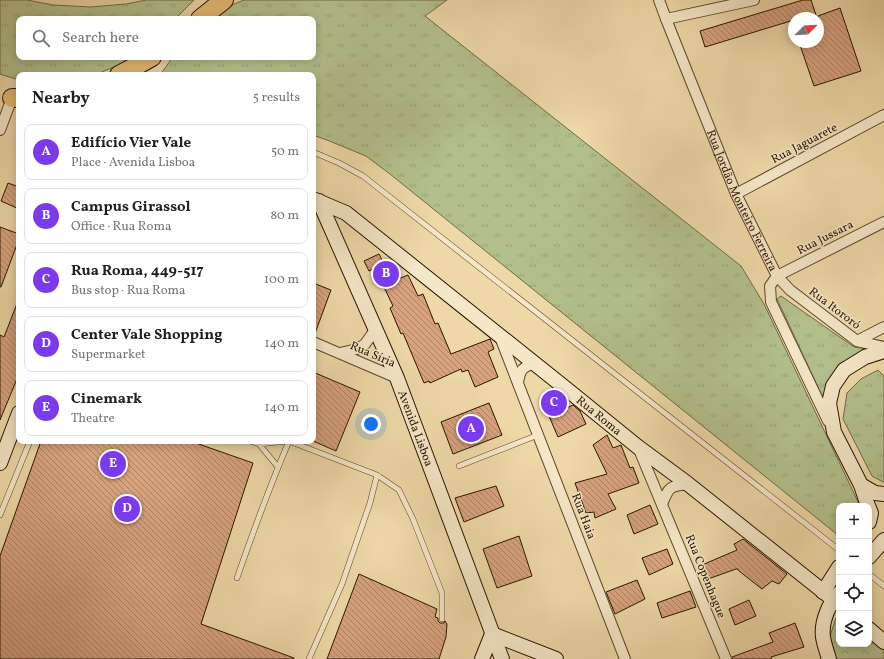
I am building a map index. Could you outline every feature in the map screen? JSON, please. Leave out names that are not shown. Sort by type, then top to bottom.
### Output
[{"type":"highway","points":[[204,16],[224,0]]},
{"type":"highway","points":[[125,72],[147,60]]},
{"type":"highway","points":[[145,72],[150,60]]},
{"type":"main road","name":"Avenida Lisboa","points":[[316,200],[397,378],[502,659]]},
{"type":"main road","name":"Rua Roma","points":[[316,200],[346,213],[638,447],[833,597]]},
{"type":"main road","points":[[834,432],[829,403],[833,386],[844,370],[865,357],[884,351]]},
{"type":"main road","points":[[0,463],[16,421]]},
{"type":"main road","name":"Rua Jordão Monteiro Ferreira","points":[[834,432],[861,485],[868,503]]},
{"type":"main road","points":[[861,485],[875,493],[884,494]]},
{"type":"main road","points":[[872,554],[884,540]]},
{"type":"main road","points":[[829,659],[823,636],[825,617],[833,597],[837,575]]},
{"type":"main road","points":[[872,632],[884,642]]},
{"type":"main road","points":[[482,659],[492,634],[556,659]]},
{"type":"street","name":"Rua Jordão Monteiro Ferreira","points":[[659,0],[736,194],[777,276],[770,286],[770,302],[834,432]]},
{"type":"street","points":[[666,19],[754,0]]},
{"type":"street","points":[[0,130],[12,98]]},
{"type":"street","name":"Rua Jaguarete","points":[[736,194],[884,115]]},
{"type":"street","name":"Rua Jussara","points":[[777,276],[884,222]]},
{"type":"street","name":"Rua Itororó","points":[[777,276],[790,290],[857,341],[884,347]]},
{"type":"street","points":[[857,341],[884,327]]},
{"type":"street","name":"Rua Síria","points":[[340,353],[357,349],[365,344],[376,330]]},
{"type":"street","name":"Rua Haia","points":[[500,337],[625,659]]},
{"type":"street","name":"Rua Síria","points":[[316,343],[397,378]]},
{"type":"street","points":[[518,383],[520,374],[525,367],[534,363]]},
{"type":"street","name":"Rua Copenhague","points":[[638,447],[726,659]]},
{"type":"street","points":[[662,504],[668,490],[673,486],[688,484]]},
{"type":"lane","points":[[316,153],[339,163],[363,176],[836,548]]},
{"type":"lane","points":[[459,466],[538,435]]},
{"type":"lane","points":[[0,515],[29,444]]},
{"type":"lane","points":[[259,444],[278,467]]},
{"type":"lane","points":[[237,578],[287,444]]},
{"type":"lane","points":[[296,444],[377,475],[399,490],[413,519],[442,593],[442,620]]},
{"type":"lane","points":[[309,659],[342,584],[370,503],[377,475]]},
{"type":"lane","points":[[870,575],[884,586]]},
{"type":"green space","points":[[0,0],[27,0],[53,5],[91,7],[126,4],[146,0],[194,0],[178,16],[16,16],[16,60],[127,60],[102,72],[16,72],[16,79],[0,74]]},
{"type":"green space","points":[[244,0],[447,0],[425,16],[741,266],[764,304],[859,503],[836,503],[836,534],[390,174],[366,156],[316,136],[316,72],[162,72],[171,60],[316,60],[316,16],[214,16],[229,6]]},
{"type":"green space","points":[[781,296],[854,347],[866,349],[839,364],[826,384],[825,402],[777,299]]},
{"type":"green space","points":[[878,370],[884,376],[884,482],[872,476],[843,419],[847,393],[861,379]]},
{"type":"green space","points":[[836,618],[836,647],[872,647],[872,637],[884,647],[884,659],[831,659],[828,642]]},
{"type":"building","points":[[803,0],[811,0],[815,12],[788,12],[788,22],[705,47],[700,31]]},
{"type":"building","points":[[840,8],[861,71],[814,86],[801,48],[824,48],[824,14]]},
{"type":"building","points":[[8,183],[16,186],[16,208],[1,201]]},
{"type":"building","points":[[0,227],[16,233],[16,247],[0,287]]},
{"type":"building","points":[[379,254],[386,268],[392,265],[398,279],[408,275],[418,296],[423,294],[435,324],[438,323],[451,354],[490,339],[494,349],[488,352],[498,377],[475,387],[468,370],[462,372],[461,369],[430,383],[429,381],[424,383],[403,333],[401,334],[390,308],[393,306],[375,268],[369,271],[364,261]]},
{"type":"building","points":[[316,284],[331,290],[316,331]]},
{"type":"building","points":[[16,306],[16,381],[0,420],[0,335],[4,337]]},
{"type":"building","points":[[316,373],[360,392],[336,451],[316,442]]},
{"type":"building","points":[[489,403],[502,435],[453,454],[441,422]]},
{"type":"building","points":[[573,405],[580,411],[586,424],[558,437],[549,416]]},
{"type":"building","points":[[607,435],[613,448],[621,445],[630,468],[633,467],[639,483],[608,494],[616,509],[595,518],[594,512],[586,513],[575,483],[607,474],[593,445]]},
{"type":"building","points":[[40,444],[199,444],[253,463],[201,624],[294,659],[0,659],[0,556]]},
{"type":"building","points":[[496,486],[504,506],[464,522],[455,498]]},
{"type":"building","points":[[650,505],[658,524],[634,534],[627,515]]},
{"type":"building","points":[[519,536],[532,576],[497,588],[483,549]]},
{"type":"building","points":[[743,539],[787,574],[779,584],[772,581],[762,589],[738,569],[708,579],[702,565],[737,550],[734,544]]},
{"type":"building","points":[[667,549],[673,564],[649,575],[642,558]]},
{"type":"building","points":[[359,574],[437,609],[435,617],[438,618],[440,623],[444,623],[445,621],[447,624],[446,637],[439,659],[327,659]]},
{"type":"building","points":[[637,580],[645,599],[615,614],[606,592]]},
{"type":"building","points":[[690,591],[696,607],[662,618],[657,603]]},
{"type":"building","points":[[749,600],[756,616],[735,625],[729,609]]},
{"type":"building","points":[[795,623],[804,647],[771,657],[772,659],[732,659],[732,657],[773,642],[769,633]]},
{"type":"place","name":"Campus Girassol","points":[[386,274]]},
{"type":"place","name":"Rua Roma, 449-517","points":[[554,403]]},
{"type":"place","name":"Edifício Vier Vale","points":[[471,429]]},
{"type":"place","name":"Cinemark","points":[[113,464]]},
{"type":"place","name":"Center Vale Shopping","points":[[127,509]]}]
